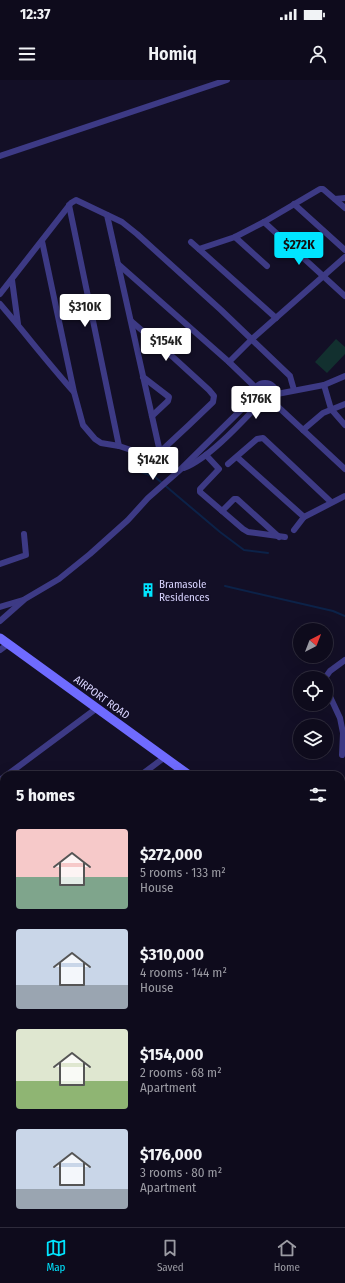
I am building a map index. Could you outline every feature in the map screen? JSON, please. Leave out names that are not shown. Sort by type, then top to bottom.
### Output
[{"type":"main road","name":"AIRPORT ROAD","points":[[0,638],[184,771]]},
{"type":"street","points":[[0,156],[227,80]]},
{"type":"street","points":[[199,249],[235,236],[264,222],[320,189],[345,208]]},
{"type":"street","points":[[335,199],[345,198]]},
{"type":"street","points":[[0,294],[69,205],[76,200],[122,222],[137,234],[252,339],[290,376],[294,390]]},
{"type":"street","points":[[294,204],[345,250]]},
{"type":"street","points":[[69,205],[119,446]]},
{"type":"street","points":[[107,215],[160,452]]},
{"type":"street","points":[[264,222],[345,296]]},
{"type":"street","points":[[235,236],[267,266]]},
{"type":"street","points":[[42,241],[74,392],[83,425],[88,432],[101,443],[119,446],[150,455],[160,452],[212,402],[214,396],[189,371],[131,321]]},
{"type":"street","points":[[191,242],[276,318]]},
{"type":"street","points":[[229,362],[252,339],[345,257]]},
{"type":"street","points":[[118,264],[229,362],[255,387]]},
{"type":"street","points":[[12,280],[18,325]]},
{"type":"street","points":[[0,304],[50,366],[74,392]]},
{"type":"street","points":[[277,394],[324,385],[345,376]]},
{"type":"street","points":[[143,378],[169,397],[168,401],[152,416]]},
{"type":"street","points":[[261,383],[268,383],[274,387],[277,394],[274,403],[268,407],[258,405],[253,398],[255,387],[261,383]]},
{"type":"street","points":[[324,385],[331,409],[345,425]]},
{"type":"street","points":[[0,621],[25,599],[59,579],[90,554],[128,520],[148,498],[181,469],[253,398]]},
{"type":"street","points":[[274,403],[345,469]]},
{"type":"street","points":[[303,430],[319,416],[331,409],[345,404]]},
{"type":"street","points":[[181,469],[191,465],[206,455],[258,405]]},
{"type":"street","points":[[226,425],[232,431]]},
{"type":"street","points":[[228,464],[257,439],[263,438],[331,502]]},
{"type":"street","points":[[206,455],[219,469],[199,491],[222,511],[248,532],[282,537],[237,499],[234,499],[222,511]]},
{"type":"street","points":[[237,457],[304,517]]},
{"type":"street","points":[[294,530],[304,517],[345,496]]},
{"type":"street","points":[[0,564],[26,554],[24,534]]},
{"type":"street","points":[[0,607],[25,599]]},
{"type":"street","points":[[0,650],[8,644]]},
{"type":"street","points":[[330,671],[345,660]]},
{"type":"street","points":[[333,703],[340,718],[343,733],[342,755]]},
{"type":"street","points":[[12,771],[97,708]]},
{"type":"street","points":[[146,771],[165,757]]},
{"type":"green space","points":[[336,339],[345,347],[345,354],[327,373],[315,362]]},
{"type":"waterway","points":[[130,468],[155,477],[220,532],[244,550],[268,553]]},
{"type":"waterway","points":[[225,586],[333,611],[345,616]]},
{"type":"place","name":"Bramasole Residences","points":[[148,590]]}]
